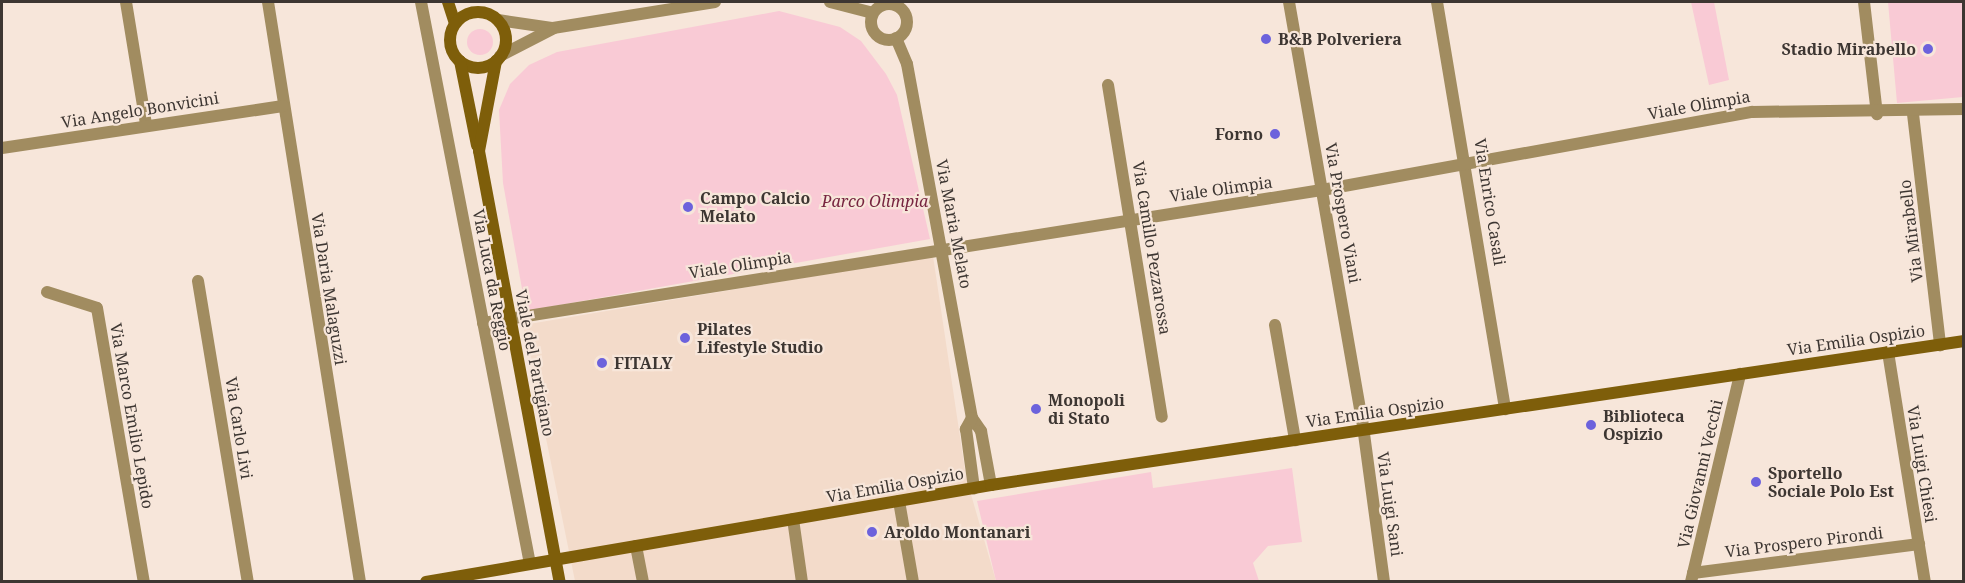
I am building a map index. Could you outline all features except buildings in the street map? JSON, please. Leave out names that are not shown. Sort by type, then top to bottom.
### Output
[{"type":"main road","name":"Viale del Partigiano","points":[[448,2],[455,23],[450,39],[460,62],[561,582]]},
{"type":"main road","points":[[475,2],[484,12],[498,20]]},
{"type":"main road","points":[[455,23],[468,14],[484,12]]},
{"type":"main road","name":"Viale del Partigiano","points":[[478,151],[505,34],[498,20]]},
{"type":"main road","points":[[460,62],[478,68],[498,59]]},
{"type":"main road","name":"Via Emilia Ospizio","points":[[426,582],[991,485],[1964,341]]},
{"type":"street","points":[[126,2],[146,124]]},
{"type":"street","name":"Via Daria Malaguzzi","points":[[268,2],[360,582]]},
{"type":"street","name":"Via Luca da Reggio","points":[[421,2],[530,564]]},
{"type":"street","points":[[498,20],[553,28],[716,2]]},
{"type":"street","points":[[830,2],[873,14],[891,3],[907,19],[896,38],[874,31],[873,14]]},
{"type":"street","name":"Via Prospero Viani","points":[[1289,2],[1364,430]]},
{"type":"street","name":"Via Enrico Casali","points":[[1437,2],[1468,165],[1505,409]]},
{"type":"street","points":[[1864,2],[1877,114]]},
{"type":"street","points":[[498,59],[553,28]]},
{"type":"street","name":"Via Maria Melato","points":[[896,38],[907,64],[943,249],[972,418],[981,430],[991,485]]},
{"type":"street","name":"Via Camillo Pezzarossa","points":[[1108,85],[1162,417]]},
{"type":"street","name":"Via Angelo Bonvicini","points":[[2,148],[146,124],[283,106]]},
{"type":"street","name":"Viale Olimpia","points":[[483,323],[1322,190],[1752,112],[1820,107],[1877,114],[1913,114],[1964,109]]},
{"type":"street","name":"Via Mirabello","points":[[1913,114],[1940,345]]},
{"type":"street","name":"Via Carlo Livi","points":[[198,281],[248,582]]},
{"type":"street","name":"Via Marco Emilio Lepido","points":[[47,292],[97,308],[144,582]]},
{"type":"street","points":[[1275,325],[1295,440]]},
{"type":"street","name":"Via Luigi Chiesi","points":[[1888,352],[1925,582]]},
{"type":"street","name":"Via Giovanni Vecchi","points":[[1692,577],[1740,374]]},
{"type":"street","name":"Via Maria Melato","points":[[972,418],[966,429],[974,488]]},
{"type":"street","name":"Via Luigi Sani","points":[[1364,430],[1384,582]]},
{"type":"street","points":[[899,501],[913,582]]},
{"type":"street","points":[[793,519],[802,582]]},
{"type":"street","name":"Via Prospero Pirondi","points":[[1692,577],[1919,544]]},
{"type":"street","points":[[636,546],[643,582]]},
{"type":"shaded area","points":[[933,256],[966,477],[996,581],[575,581],[523,325]]},
{"type":"green space","points":[[1691,2],[1714,2],[1729,80],[1709,85]]},
{"type":"green space","name":"Stadio Mirabello","points":[[1888,2],[1963,2],[1963,97],[1897,103]]},
{"type":"green space","name":"Parco Olimpia","points":[[779,11],[840,27],[861,41],[886,74],[897,95],[930,239],[526,311],[503,183],[499,110],[510,84],[529,65],[557,52]]},
{"type":"green space","points":[[480,29],[489,33],[493,42],[489,51],[480,55],[471,51],[467,42],[471,33]]},
{"type":"green space","points":[[1292,468],[1302,542],[1268,546],[1253,563],[1259,581],[996,581],[977,501],[1151,472],[1153,488]]},
{"type":"place","name":"B&B Polveriera","points":[[1266,39]]},
{"type":"place","name":"Stadio Mirabello","points":[[1928,49]]},
{"type":"place","name":"Forno","points":[[1275,134]]},
{"type":"place","name":"Campo Calcio Melato","points":[[688,207]]},
{"type":"place","name":"Pilates Lifestyle Studio","points":[[685,338]]},
{"type":"place","name":"FITALY","points":[[602,363]]},
{"type":"place","name":"Monopoli di Stato","points":[[1036,409]]},
{"type":"place","name":"Biblioteca Ospizio","points":[[1591,425]]},
{"type":"place","name":"Sportello Sociale Polo Est","points":[[1756,482]]},
{"type":"place","name":"Aroldo Montanari","points":[[872,532]]}]
